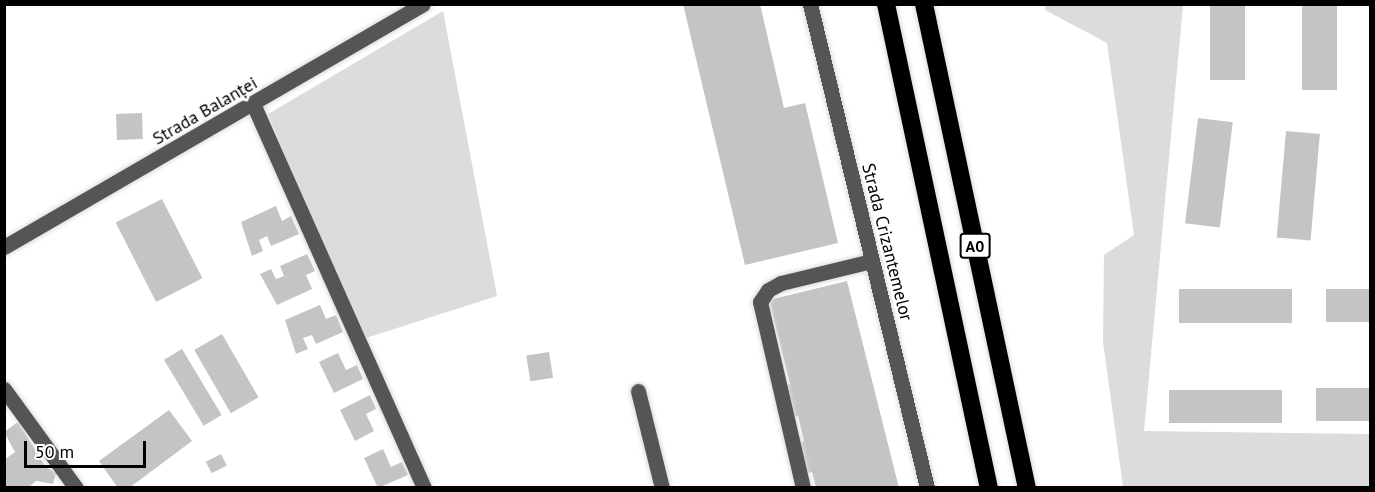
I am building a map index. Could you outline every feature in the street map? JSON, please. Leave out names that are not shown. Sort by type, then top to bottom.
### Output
[{"type":"highway","name":"A0","points":[[886,4],[989,488]]},
{"type":"highway","name":"A0","points":[[924,4],[1027,488]]},
{"type":"street","name":"Strada Balanței","points":[[4,247],[254,106],[423,4]]},
{"type":"street","name":"Strada Crizantemelor","points":[[810,4],[927,488]]},
{"type":"street","points":[[254,106],[424,488]]},
{"type":"street","points":[[802,488],[760,302],[768,290],[781,283],[871,261]]},
{"type":"street","points":[[4,389],[76,488]]},
{"type":"street","points":[[638,391],[662,488]]},
{"type":"shaded area","points":[[1045,5],[1183,5],[1144,431],[1370,434],[1370,487],[1123,487],[1103,342],[1104,255],[1134,235],[1107,43],[1045,10]]},
{"type":"shaded area","points":[[443,11],[497,296],[363,339],[268,114]]},
{"type":"building","points":[[683,4],[760,4],[784,108],[805,103],[838,243],[745,265]]},
{"type":"building","points":[[1210,4],[1245,4],[1245,80],[1210,80]]},
{"type":"building","points":[[1302,4],[1337,4],[1337,90],[1302,90]]},
{"type":"building","points":[[142,113],[143,139],[117,140],[116,114]]},
{"type":"building","points":[[1198,118],[1233,122],[1220,227],[1185,223]]},
{"type":"building","points":[[1286,131],[1320,134],[1311,241],[1277,238]]},
{"type":"building","points":[[162,199],[202,278],[156,302],[116,223]]},
{"type":"building","points":[[276,206],[282,221],[291,216],[299,234],[271,246],[267,236],[259,240],[263,251],[252,256],[241,222]]},
{"type":"building","points":[[307,254],[315,271],[306,275],[312,289],[277,305],[260,274],[271,269],[276,279],[284,276],[280,266]]},
{"type":"building","points":[[847,281],[899,488],[816,488],[812,472],[805,474],[797,443],[804,441],[798,416],[790,418],[783,386],[790,384],[769,300]]},
{"type":"building","points":[[1179,289],[1292,289],[1292,323],[1179,323]]},
{"type":"building","points":[[1326,289],[1370,289],[1370,322],[1326,322]]},
{"type":"building","points":[[320,305],[326,319],[336,315],[343,332],[316,344],[312,335],[303,338],[308,349],[296,354],[285,320]]},
{"type":"building","points":[[222,334],[258,397],[231,413],[194,350]]},
{"type":"building","points":[[182,349],[222,415],[204,426],[164,360]]},
{"type":"building","points":[[549,352],[553,378],[530,381],[526,356]]},
{"type":"building","points":[[338,353],[346,370],[357,365],[363,379],[334,393],[319,362]]},
{"type":"building","points":[[1316,388],[1370,388],[1370,421],[1316,421]]},
{"type":"building","points":[[1169,390],[1282,390],[1282,423],[1169,423]]},
{"type":"building","points":[[370,395],[376,409],[366,414],[374,431],[355,441],[340,410]]},
{"type":"building","points":[[169,410],[192,441],[129,488],[118,488],[99,461]]},
{"type":"building","points":[[18,422],[46,467],[56,473],[53,484],[36,481],[28,488],[4,488],[4,460],[15,452],[4,432]]},
{"type":"building","points":[[383,449],[391,467],[402,462],[408,475],[378,488],[364,458]]},
{"type":"building","points":[[221,454],[227,466],[212,473],[206,462]]}]
